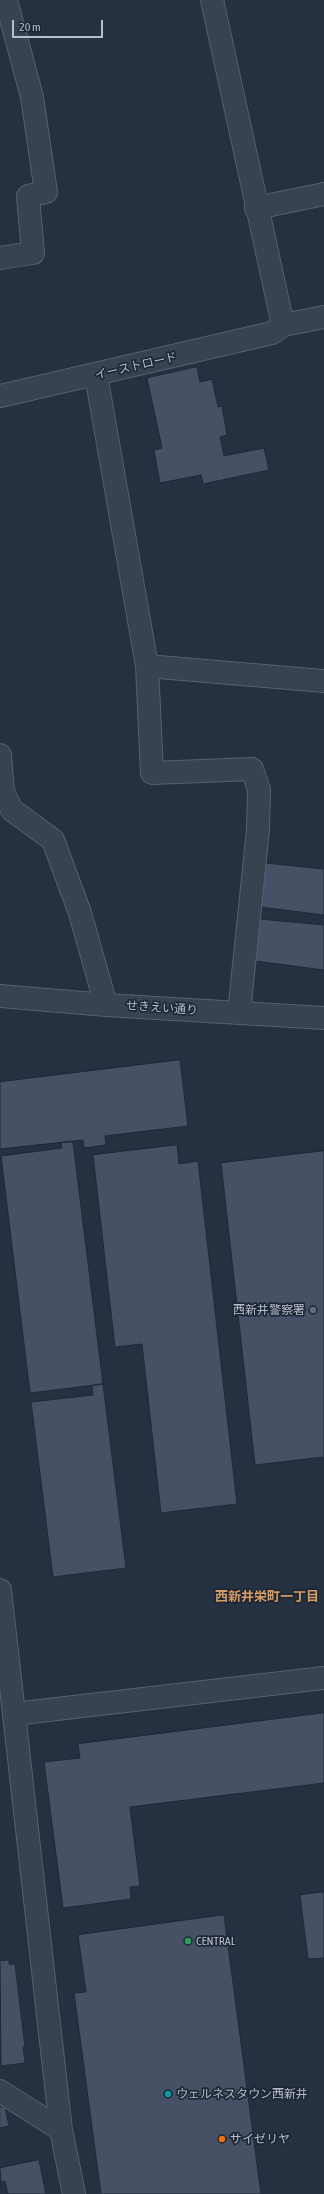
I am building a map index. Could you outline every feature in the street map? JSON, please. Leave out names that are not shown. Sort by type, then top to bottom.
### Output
[{"type":"street","points":[[0,258],[33,253],[28,196],[46,192],[32,97],[6,0]]},
{"type":"street","points":[[212,0],[256,208],[277,329]]},
{"type":"street","points":[[256,208],[324,194]]},
{"type":"street","name":"イーストロード","points":[[0,396],[96,375],[277,329],[323,322]]},
{"type":"street","points":[[96,375],[147,666],[152,773],[252,769],[259,790],[258,830],[239,1013]]},
{"type":"street","points":[[147,666],[324,681]]},
{"type":"street","points":[[0,755],[3,792],[12,810],[53,840],[80,913],[106,1005]]},
{"type":"street","name":"せきえい通り","points":[[0,996],[106,1005],[324,1018]]},
{"type":"street","points":[[0,1590],[60,2130],[74,2194]]},
{"type":"street","points":[[14,1714],[324,1678]]},
{"type":"street","points":[[0,2091],[60,2130]]},
{"type":"building","points":[[197,367],[200,382],[212,379],[218,407],[222,406],[227,435],[220,437],[224,456],[264,448],[269,470],[203,484],[201,475],[160,483],[154,450],[162,448],[147,378]]},
{"type":"building","points":[[265,863],[324,869],[324,915],[260,907]]},
{"type":"building","points":[[260,919],[324,925],[324,970],[254,961]]},
{"type":"building","points":[[180,1060],[188,1126],[105,1136],[106,1145],[84,1148],[83,1140],[0,1149],[0,1082]]},
{"type":"building","points":[[73,1142],[103,1384],[30,1393],[1,1156],[62,1148],[61,1143]]},
{"type":"building","points":[[177,1145],[179,1164],[198,1161],[237,1504],[161,1513],[142,1344],[115,1347],[93,1155]]},
{"type":"building","points":[[324,1151],[324,1457],[255,1465],[221,1163]]},
{"type":"building","points":[[103,1384],[126,1568],[53,1577],[31,1402],[93,1395],[92,1386]]},
{"type":"building","points":[[324,1713],[324,1783],[130,1807],[140,1886],[130,1887],[131,1899],[63,1908],[44,1762],[80,1758],[78,1744]]},
{"type":"building","points":[[324,1892],[324,1958],[308,1959],[300,1895]]},
{"type":"building","name":"ウェルネスタウン西新井","points":[[224,1915],[261,2194],[101,2194],[74,1993],[86,1992],[78,1935]]},
{"type":"building","points":[[9,1960],[9,1964],[15,1964],[25,2047],[23,2047],[25,2063],[1,2066],[0,1961]]},
{"type":"building","points":[[0,2107],[5,2107],[9,2126],[0,2128]]},
{"type":"building","points":[[39,2160],[46,2194],[8,2194],[5,2181],[1,2182],[0,2168]]},
{"type":"place","name":"西新井警察署","points":[[313,1310]]},
{"type":"place","name":"CENTRAL","points":[[188,1941]]},
{"type":"place","name":"ウェルネスタウン西新井","points":[[168,2094]]},
{"type":"place","name":"サイゼリヤ","points":[[222,2139]]},
{"type":"district","name":"西新井栄町一丁目","points":[[267,1597]]}]
